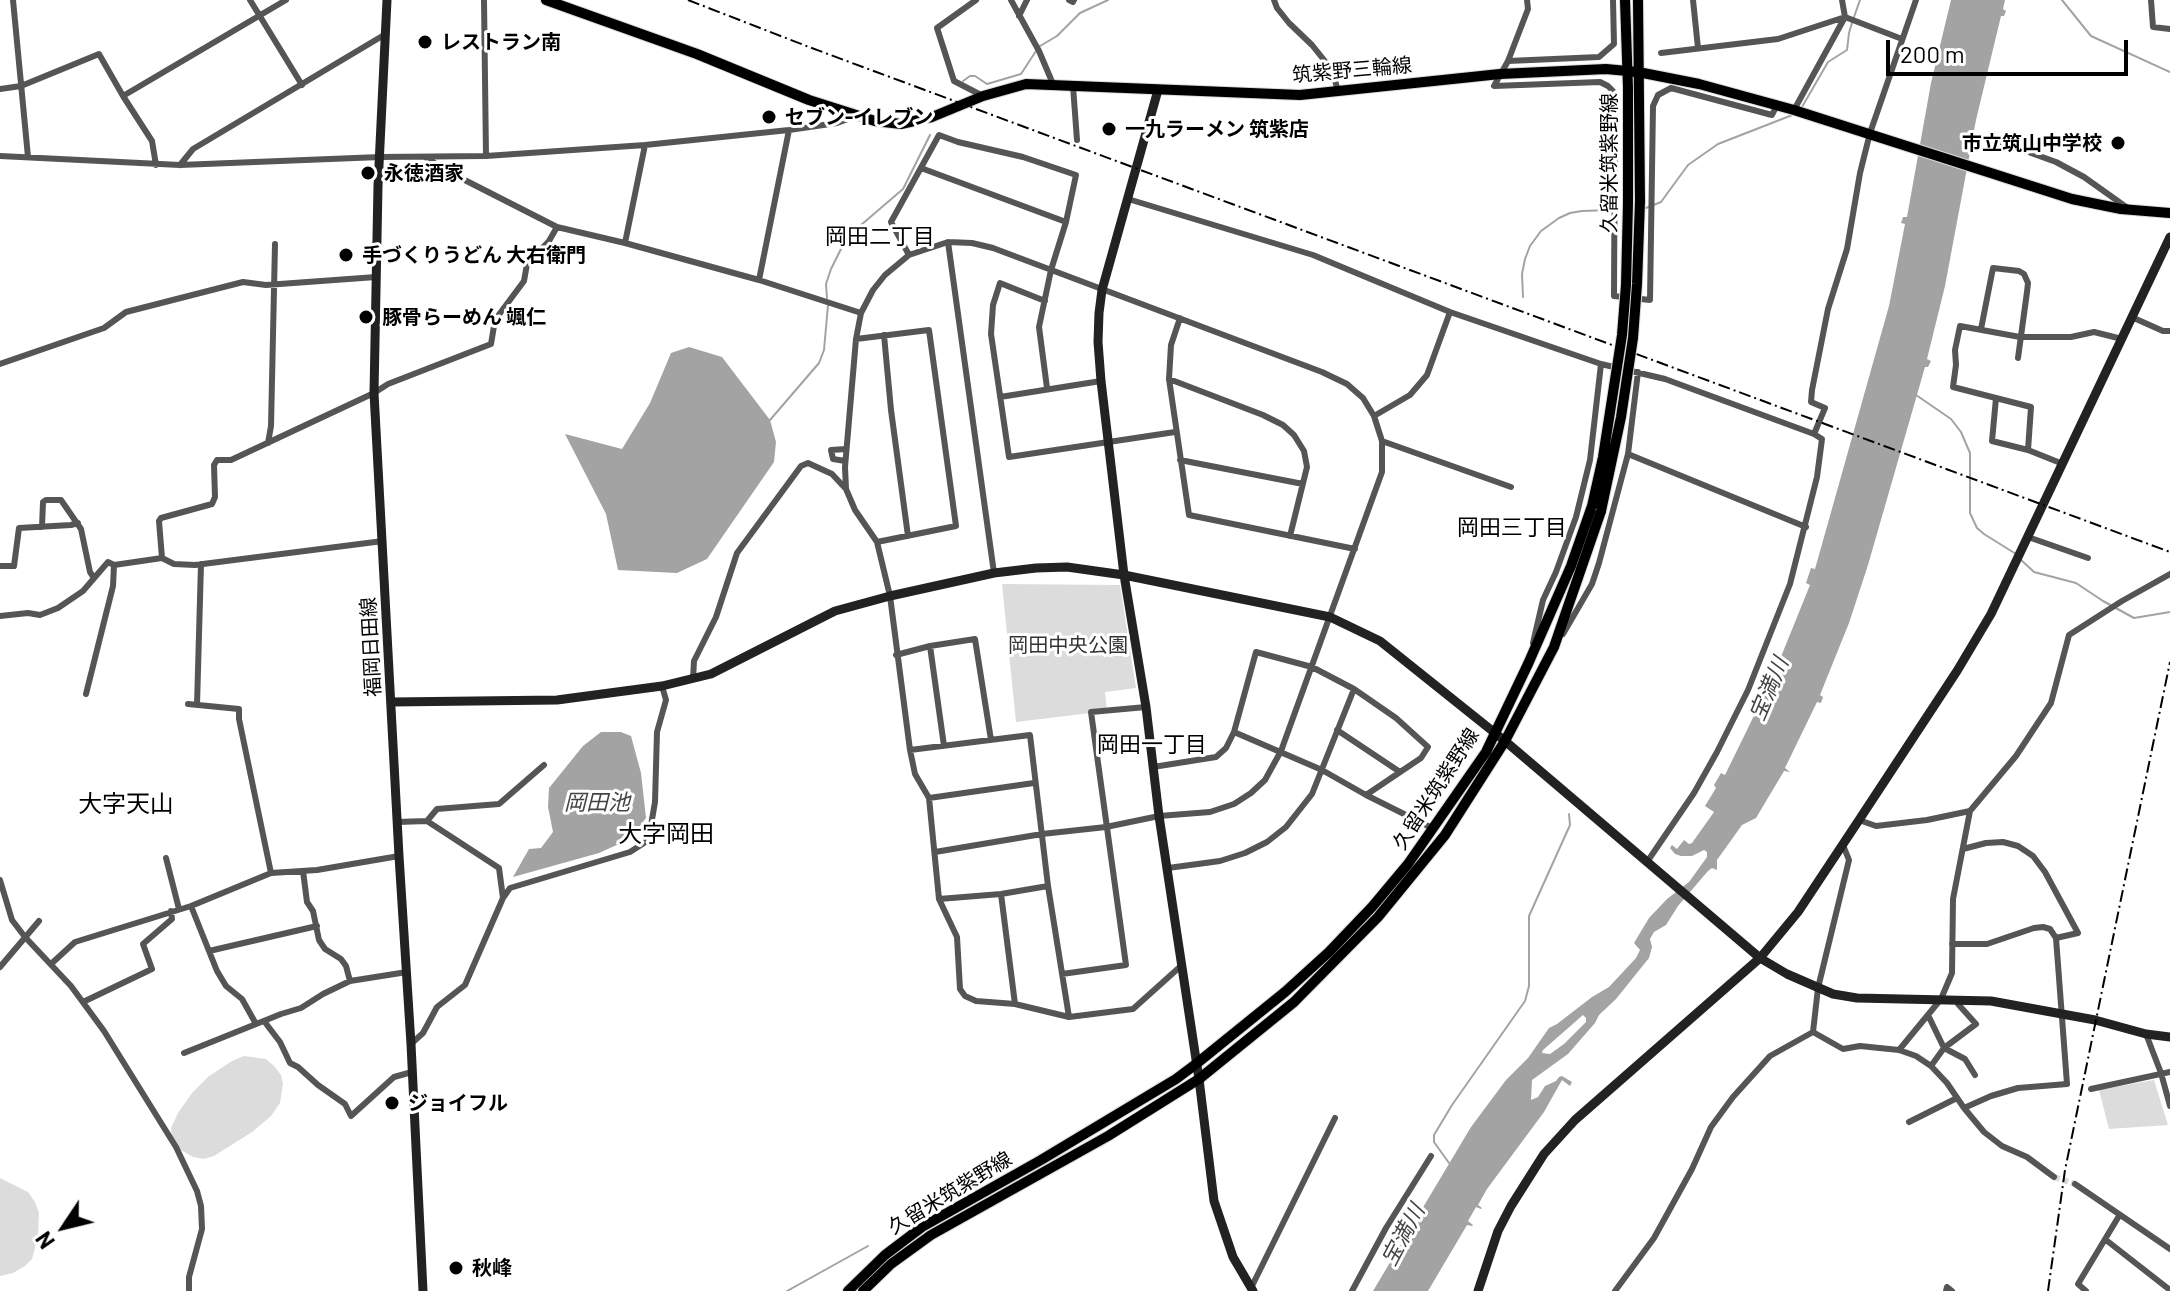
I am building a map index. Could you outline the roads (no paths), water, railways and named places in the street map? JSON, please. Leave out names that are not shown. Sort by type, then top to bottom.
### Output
[{"type":"main road","name":"筑紫野三輪線","points":[[546,0],[697,54],[809,100],[856,116],[901,124],[932,117],[983,96],[1026,84],[1300,95],[1500,74],[1606,69],[1699,84],[1777,105],[2072,199],[2130,210],[2170,213]]},
{"type":"main road","name":"久留米筑紫野線","points":[[863,1291],[891,1264],[931,1235],[1108,1136],[1199,1079],[1294,1002],[1378,917],[1445,835],[1505,741],[1554,647],[1618,431],[1633,338],[1640,201],[1625,0]]},
{"type":"main road","name":"久留米筑紫野線","points":[[848,1291],[885,1255],[922,1227],[1176,1079],[1285,992],[1372,907],[1408,864],[1486,752],[1596,509],[1622,335],[1632,72],[1638,0]]},
{"type":"street","points":[[13,0],[28,157]]},
{"type":"street","points":[[250,0],[302,85]]},
{"type":"street","points":[[123,96],[286,0]]},
{"type":"street","name":"福岡日田線","points":[[387,0],[374,393],[423,1291]]},
{"type":"street","points":[[484,0],[486,156]]},
{"type":"street","points":[[976,0],[937,28],[954,81],[983,96]]},
{"type":"street","points":[[1011,0],[1053,84]]},
{"type":"street","points":[[1019,16],[1027,0]]},
{"type":"street","points":[[1274,0],[1289,23],[1332,70],[1338,91]]},
{"type":"street","points":[[1527,0],[1528,9],[1508,61],[1494,86],[1600,82],[1608,86],[1615,97],[1614,296],[1650,300],[1653,106],[1658,95],[1671,88],[1772,115],[1777,105]]},
{"type":"street","points":[[1508,61],[1599,57],[1614,44],[1613,0]]},
{"type":"street","points":[[1693,0],[1698,48]]},
{"type":"street","points":[[1794,110],[1845,17],[1842,0]]},
{"type":"street","points":[[1814,434],[1825,408],[1811,402],[1828,309],[1847,249],[1870,133],[1916,0]]},
{"type":"street","points":[[2151,0],[2153,27],[2170,29]]},
{"type":"street","points":[[1661,53],[1778,39],[1845,17],[1902,39]]},
{"type":"street","points":[[180,165],[193,149],[384,35]]},
{"type":"street","points":[[0,89],[21,86],[99,54],[152,141],[156,165]]},
{"type":"street","points":[[1073,86],[1077,140]]},
{"type":"street","points":[[1158,90],[1102,290],[1098,342],[1101,381],[1124,575],[1146,707],[1214,1201],[1233,1257],[1252,1290]]},
{"type":"street","points":[[0,156],[180,165],[486,156],[645,145],[789,130],[837,123],[856,116]]},
{"type":"street","points":[[932,117],[939,135],[1023,157],[1076,175],[1039,327],[1047,388]]},
{"type":"street","points":[[759,280],[789,130]]},
{"type":"street","points":[[909,255],[891,222],[939,135]]},
{"type":"street","points":[[1998,141],[2056,162],[2084,177],[2130,210]]},
{"type":"street","points":[[625,243],[645,145]]},
{"type":"street","points":[[425,157],[557,227],[759,280],[861,313]]},
{"type":"street","points":[[921,168],[1066,222]]},
{"type":"street","points":[[1128,199],[1313,255],[1450,312],[1601,364],[1665,379],[1822,439],[1806,527],[1790,584],[1748,690],[1694,793],[1651,866]]},
{"type":"street","points":[[162,558],[159,521],[212,504],[215,497],[214,465],[217,460],[231,460],[388,384],[491,344],[495,320],[524,281],[527,264],[549,241],[557,227]]},
{"type":"street","points":[[1478,1291],[1498,1231],[1544,1154],[1575,1120],[1760,958],[1798,912],[1843,845],[1991,614],[2170,237]]},
{"type":"street","points":[[948,242],[994,573]]},
{"type":"street","points":[[846,489],[846,449],[861,313],[885,275],[909,255],[948,242],[993,248],[1322,372],[1347,384],[1363,398],[1374,416],[1382,441],[1382,472],[1281,751],[1265,780],[1234,804],[1210,812],[1159,816],[1106,827],[935,852]]},
{"type":"street","points":[[268,443],[271,426],[275,244]]},
{"type":"street","points":[[1981,329],[1993,268],[2024,274],[2028,283],[2018,358]]},
{"type":"street","points":[[0,364],[104,328],[126,312],[243,282],[273,284],[376,277]]},
{"type":"street","points":[[1045,301],[1000,283],[993,305],[991,334],[1009,457],[1175,432]]},
{"type":"street","points":[[1374,416],[1410,395],[1427,375],[1450,312]]},
{"type":"street","points":[[1180,318],[1171,345],[1169,379],[1189,515],[1355,549]]},
{"type":"street","points":[[2136,319],[2170,331]]},
{"type":"street","points":[[2028,450],[2031,407],[1953,387],[1960,326],[2020,337],[2071,337],[2094,332],[2122,339]]},
{"type":"street","points":[[856,339],[929,330],[956,526],[877,542]]},
{"type":"street","points":[[884,335],[908,536]]},
{"type":"street","points":[[1528,664],[1543,600],[1576,517],[1590,460],[1601,364]]},
{"type":"street","points":[[1554,647],[1592,584],[1628,454],[1638,372]]},
{"type":"street","points":[[1169,379],[1283,425],[1294,435],[1304,451],[1307,467],[1290,536]]},
{"type":"street","points":[[1000,397],[1101,381]]},
{"type":"street","points":[[1996,398],[1992,441],[2028,450],[2063,464]]},
{"type":"street","points":[[1382,441],[1511,487]]},
{"type":"street","points":[[845,461],[833,459],[831,450],[846,449]]},
{"type":"street","points":[[1628,454],[1806,527]]},
{"type":"street","points":[[1180,460],[1303,484]]},
{"type":"street","points":[[693,679],[694,661],[716,617],[737,553],[801,466],[808,463],[832,474],[846,489],[855,510],[877,542],[890,596],[910,750],[915,774],[929,798],[939,899],[957,937],[960,989],[965,996],[976,1001],[1015,1004],[1069,1017],[1133,1009],[1182,965]]},
{"type":"street","points":[[42,527],[43,502],[61,500],[81,529],[94,578]]},
{"type":"street","points":[[0,566],[14,566],[19,528],[78,523]]},
{"type":"street","points":[[2028,537],[2088,558]]},
{"type":"street","points":[[0,616],[40,615],[58,608],[83,591],[108,562],[114,565],[162,558],[174,564],[201,564],[383,541]]},
{"type":"street","points":[[197,705],[201,564]]},
{"type":"street","points":[[86,694],[113,586],[114,565]]},
{"type":"street","points":[[392,702],[557,700],[662,686],[711,674],[813,620],[890,596],[994,573],[1036,568],[1067,567],[1124,575],[1330,617],[1380,641],[1505,741],[1760,958],[1818,988],[1857,998],[1991,1001],[2170,1037]]},
{"type":"street","points":[[1899,1050],[1941,999],[1952,973],[1953,899],[1970,811],[2016,756],[2051,703],[2069,635],[2170,574]]},
{"type":"street","points":[[896,655],[975,639],[991,740]]},
{"type":"street","points":[[930,646],[944,746]]},
{"type":"street","points":[[1153,767],[1216,757],[1226,748],[1234,732],[1256,652],[1312,667],[1354,689],[1396,718],[1428,747],[1421,758],[1366,795]]},
{"type":"street","points":[[411,1044],[423,1033],[437,1007],[465,985],[510,888],[630,852],[649,837],[655,802],[657,732],[666,700],[662,686]]},
{"type":"street","points":[[1168,868],[1220,861],[1267,842],[1286,827],[1312,794],[1354,689]]},
{"type":"street","points":[[188,704],[239,709],[271,873]]},
{"type":"street","points":[[1062,974],[1126,965],[1091,712],[1146,707]]},
{"type":"street","points":[[1337,730],[1400,772]]},
{"type":"street","points":[[1234,732],[1322,770],[1432,828]]},
{"type":"street","points":[[910,750],[1030,735],[1048,886],[1069,1017]]},
{"type":"street","points":[[427,821],[437,809],[499,804],[544,765]]},
{"type":"street","points":[[929,798],[1034,783]]},
{"type":"street","points":[[1859,820],[1876,826],[1970,811]]},
{"type":"street","points":[[397,822],[427,821],[499,868],[503,898]]},
{"type":"street","points":[[1963,849],[2003,842],[2018,846],[2033,856],[2078,933],[2056,938]]},
{"type":"street","points":[[1813,1032],[1818,988],[1849,860],[1843,845]]},
{"type":"street","points":[[51,964],[75,942],[191,906],[271,873],[399,856]]},
{"type":"street","points":[[83,1002],[152,969],[143,944],[172,919],[175,910],[166,858]]},
{"type":"street","points":[[303,871],[307,902],[313,911],[319,940],[325,949],[341,959],[350,981]]},
{"type":"street","points":[[0,880],[12,920],[104,1031],[176,1147],[197,1191],[202,1229],[189,1277],[189,1291]]},
{"type":"street","points":[[939,899],[1048,886]]},
{"type":"street","points":[[1001,894],[1015,1004]]},
{"type":"street","points":[[191,906],[221,979],[242,999],[256,1024]]},
{"type":"street","points":[[0,967],[39,921]]},
{"type":"street","points":[[209,951],[317,926]]},
{"type":"street","points":[[1952,944],[1987,944],[2043,927],[2050,929],[2056,938],[2063,1014],[2067,1084],[2018,1088],[1964,1108]]},
{"type":"street","points":[[184,1053],[301,1008],[350,981],[407,972]]},
{"type":"street","points":[[1931,1066],[1944,1048],[1976,1024],[1958,1000]]},
{"type":"street","points":[[1928,1015],[1944,1048],[1965,1059],[1975,1075]]},
{"type":"street","points":[[264,1021],[280,1042],[290,1063],[345,1104],[351,1116],[394,1077],[412,1072]]},
{"type":"street","points":[[1813,1032],[1843,1049],[1860,1046],[1899,1050],[1916,1056],[1947,1083],[1984,1132],[2054,1177]]},
{"type":"street","points":[[1615,1291],[1654,1238],[1711,1127],[1733,1097],[1770,1056],[1813,1032]]},
{"type":"street","points":[[2146,1034],[2170,1106]]},
{"type":"street","points":[[2091,1089],[2170,1072]]},
{"type":"street","points":[[1909,1122],[1957,1098]]},
{"type":"street","points":[[1252,1290],[1335,1118]]},
{"type":"street","points":[[1352,1291],[1386,1228],[1431,1156]]},
{"type":"street","points":[[2075,1184],[2170,1249]]},
{"type":"street","points":[[2086,1291],[2078,1288],[2119,1216]]},
{"type":"street","points":[[2106,1240],[2170,1290]]},
{"type":"street","points":[[1946,1291],[1947,1287],[1952,1291]]},
{"type":"water","name":"宝満川","points":[[1951,0],[2005,0],[2003,9],[2006,11],[2001,16],[1976,120],[1945,286],[1927,359],[1931,361],[1925,367],[1849,623],[1820,695],[1823,697],[1821,703],[1817,702],[1785,768],[1790,772],[1784,771],[1756,818],[1742,825],[1717,860],[1717,870],[1712,868],[1708,871],[1666,925],[1654,932],[1650,939],[1652,947],[1649,958],[1616,999],[1568,1054],[1532,1080],[1531,1100],[1559,1077],[1572,1082],[1570,1086],[1562,1080],[1544,1112],[1487,1189],[1478,1205],[1482,1208],[1476,1207],[1468,1221],[1473,1225],[1467,1225],[1428,1291],[1373,1291],[1471,1127],[1506,1080],[1528,1058],[1549,1028],[1609,987],[1636,958],[1640,950],[1634,943],[1649,918],[1689,882],[1707,857],[1704,850],[1692,856],[1681,856],[1670,848],[1672,845],[1677,849],[1684,840],[1692,843],[1714,812],[1705,806],[1721,773],[1725,775],[1768,686],[1771,673],[1774,674],[1810,585],[1806,583],[1811,568],[1815,569],[1889,306],[1905,224],[1901,223],[1903,217],[1907,217],[1931,83]],"holes":[[[1583,1015],[1586,1022],[1564,1044],[1550,1054],[1542,1053]]]},
{"type":"water","points":[[689,347],[722,357],[770,420],[776,442],[774,462],[707,559],[677,573],[618,570],[606,514],[565,434],[622,449],[650,403],[671,353]]},
{"type":"water","name":"岡田池","points":[[601,732],[621,732],[631,736],[641,773],[646,818],[630,839],[599,853],[513,877],[529,849],[541,848],[553,832],[548,807],[549,788],[583,746]]},
{"type":"waterway","points":[[1040,46],[1057,36],[1080,13],[1108,0]]},
{"type":"waterway","points":[[1854,17],[1860,0]]},
{"type":"waterway","points":[[2062,0],[2091,36],[2170,72]]},
{"type":"waterway","points":[[1802,107],[1828,62],[1847,50],[1852,23]]},
{"type":"waterway","points":[[963,81],[975,76],[987,84],[1021,74],[1036,51]]},
{"type":"waterway","points":[[1646,208],[1661,202],[1688,165],[1718,144],[1795,114]]},
{"type":"waterway","points":[[827,298],[826,284],[844,243],[903,189],[930,135]]},
{"type":"waterway","points":[[1523,297],[1525,259],[1541,231],[1570,213],[1611,210]]},
{"type":"waterway","points":[[770,420],[819,363],[824,350],[828,305]]},
{"type":"waterway","points":[[1916,395],[1951,419],[1961,432],[1970,453],[1970,513],[1977,528],[2016,554]]},
{"type":"waterway","points":[[2020,559],[2034,572],[2076,583],[2134,618],[2170,612]]},
{"type":"waterway","points":[[1449,1163],[1434,1142],[1434,1135],[1525,1001],[1529,986],[1529,916],[1570,825],[1569,814]]},
{"type":"waterway","points":[[787,1291],[868,1246]]},
{"type":"tunnel","points":[[2054,1177],[2075,1184]]},
{"type":"railway","points":[[688,0],[2170,552]]},
{"type":"railway","points":[[2048,1291],[2065,1170],[2170,662]]},
{"type":"place","name":"レストラン南","points":[[425,42]]},
{"type":"place","name":"セブン-イレブン","points":[[769,117]]},
{"type":"place","name":"一九ラーメン 筑紫店","points":[[1109,129]]},
{"type":"place","name":"市立筑山中学校","points":[[2118,143]]},
{"type":"place","name":"永徳酒家","points":[[368,173]]},
{"type":"place","name":"手づくりうどん 大右衛門","points":[[346,255]]},
{"type":"place","name":"豚骨らーめん 颯仁","points":[[366,317]]},
{"type":"place","name":"ジョイフル","points":[[392,1103]]},
{"type":"place","name":"秋峰","points":[[456,1268]]},
{"type":"district","name":"岡田二丁目","points":[[880,237]]},
{"type":"district","name":"岡田三丁目","points":[[1512,528]]},
{"type":"district","name":"岡田一丁目","points":[[1152,745]]},
{"type":"district","name":"大字天山","points":[[126,804]]},
{"type":"district","name":"大字岡田","points":[[666,834]]},
{"type":"park label","name":"岡田中央公園","points":[[1068,645]]}]
